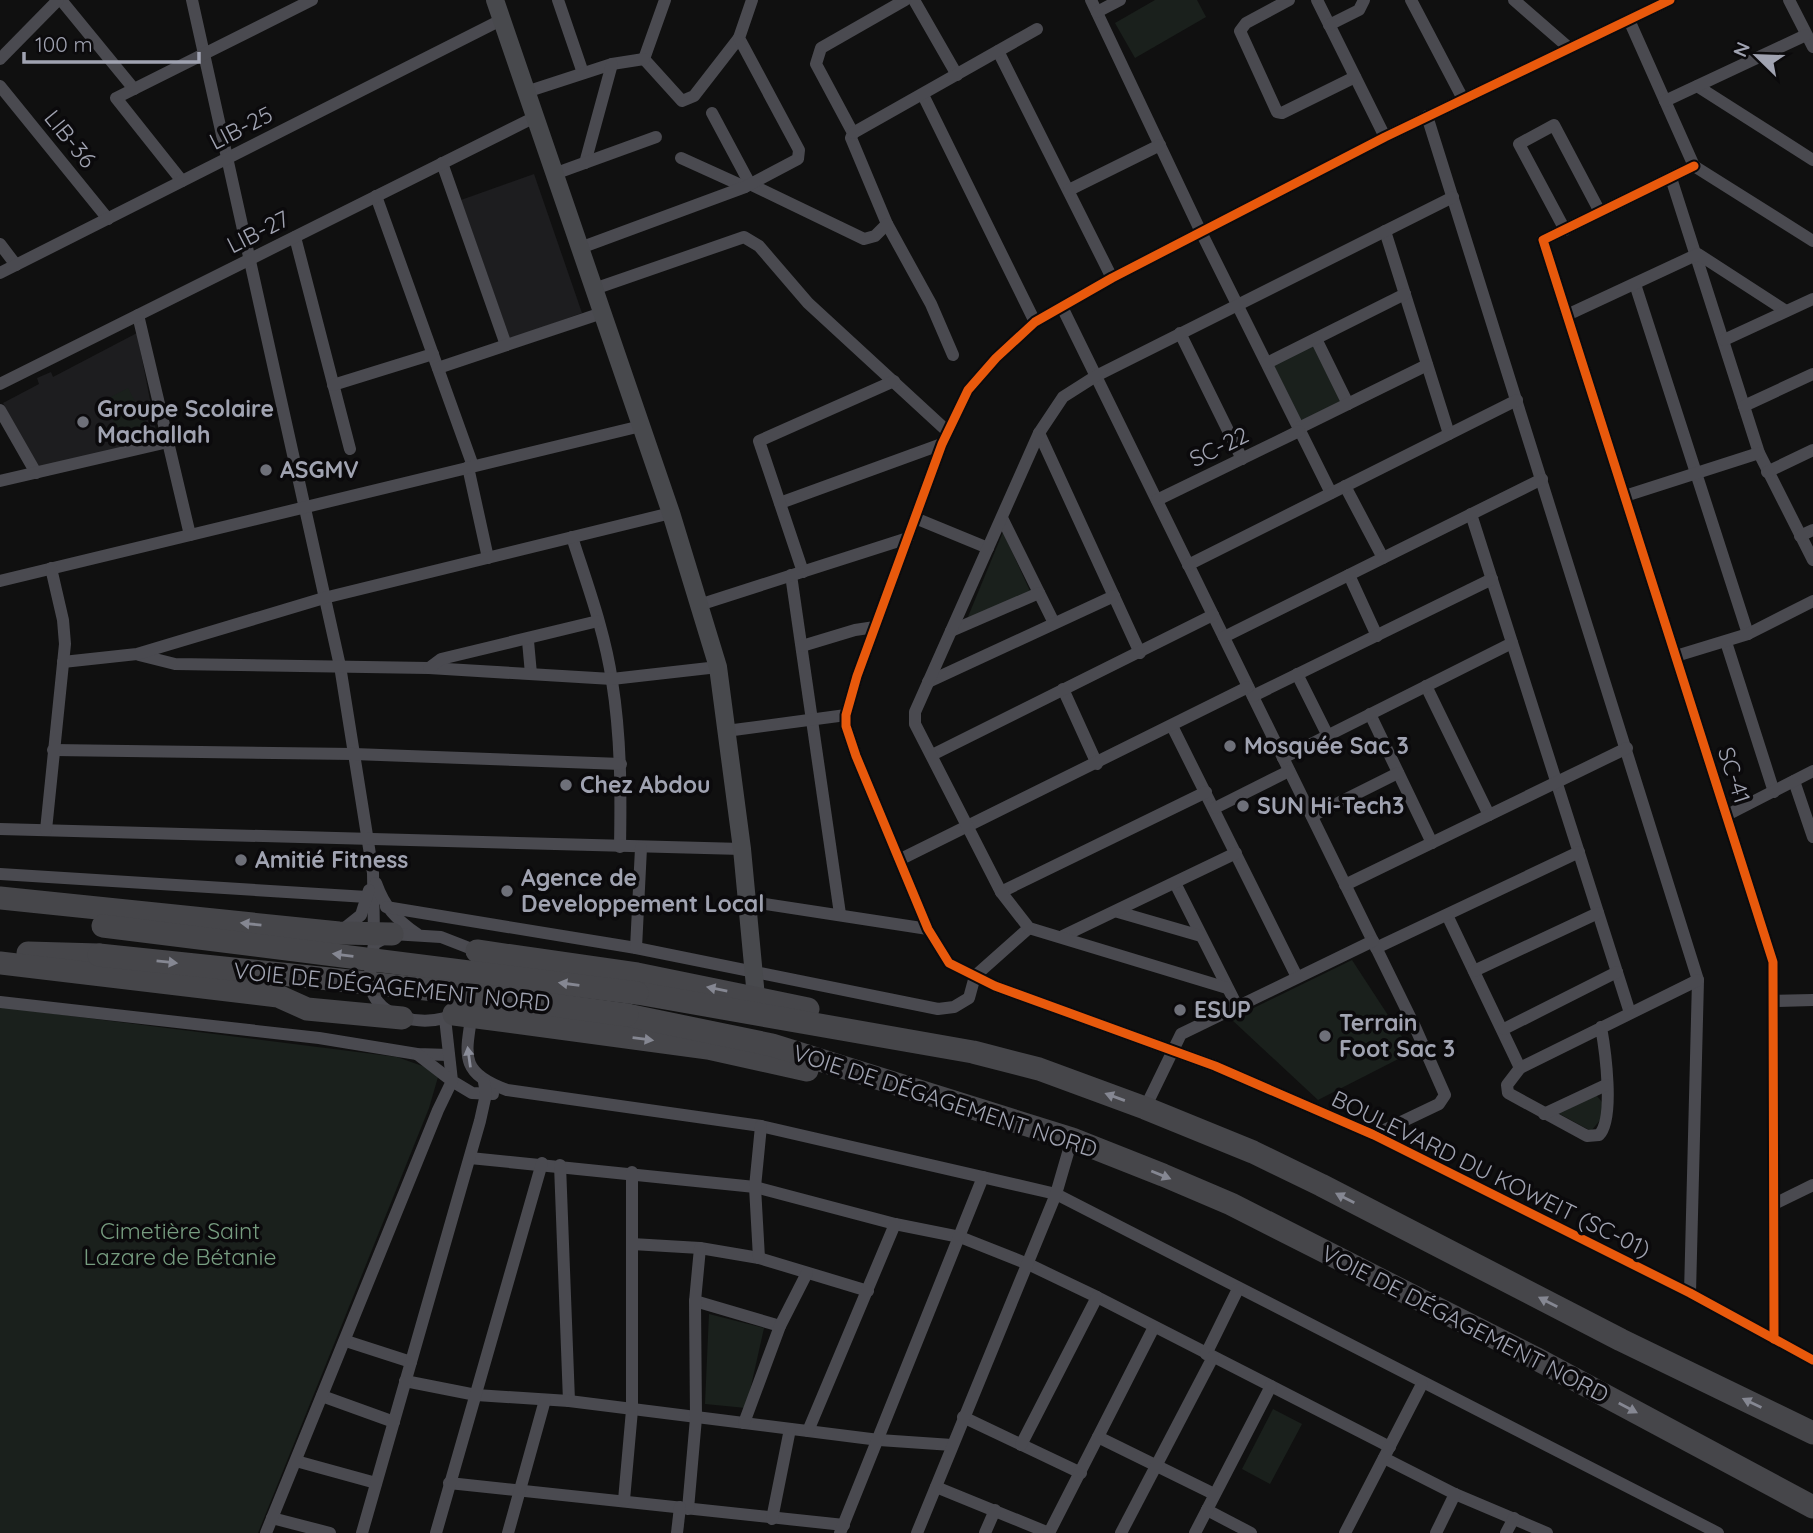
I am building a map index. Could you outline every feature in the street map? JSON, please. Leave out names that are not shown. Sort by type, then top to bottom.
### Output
[{"type":"highway","points":[[0,898],[380,937]]},
{"type":"highway","name":"VOIE DE DÉGAGEMENT NORD","points":[[0,909],[103,926],[637,993],[973,1052],[1039,1069],[1145,1108],[1298,1174],[1621,1340],[1808,1429]]},
{"type":"highway","points":[[477,951],[637,974],[756,997],[924,1035],[973,1052]]},
{"type":"highway","name":"VOIE DE DÉGAGEMENT NORD","points":[[0,952],[99,955],[464,993],[627,1015],[772,1045],[1072,1139],[1231,1204],[1813,1507]]},
{"type":"highway","points":[[0,963],[278,996],[307,1009],[402,1018]]},
{"type":"highway","points":[[461,1013],[708,1048],[834,1077],[906,1088]]},
{"type":"highway","points":[[1754,1474],[1794,1507],[1813,1517]]},
{"type":"street","points":[[0,59],[60,0],[134,89]]},
{"type":"street","points":[[192,0],[340,666],[373,873],[380,937],[371,988],[382,1007],[402,1018],[461,1013]]},
{"type":"street","points":[[182,181],[116,98],[312,0]]},
{"type":"street","points":[[495,0],[671,513],[718,667],[742,849],[756,997]]},
{"type":"street","points":[[558,0],[583,73]]},
{"type":"street","points":[[644,59],[665,0]]},
{"type":"street","points":[[644,59],[682,101],[694,96],[739,38],[752,0]]},
{"type":"street","points":[[853,133],[816,64],[817,55],[821,48],[905,0]]},
{"type":"street","points":[[914,0],[957,75]]},
{"type":"street","points":[[1120,0],[1094,6],[1200,230],[1331,493]]},
{"type":"street","points":[[1289,0],[1246,23],[1240,31],[1278,111],[1282,113],[1355,77]]},
{"type":"street","points":[[1317,0],[1385,137]]},
{"type":"street","points":[[1329,25],[1359,10],[1364,0]]},
{"type":"street","points":[[1411,0],[1463,99]]},
{"type":"street","points":[[1514,0],[1568,47]]},
{"type":"street","points":[[928,929],[856,756],[846,726],[846,715],[947,430],[968,390],[996,358],[1035,322],[1112,278],[1200,230],[1427,116],[1670,0]]},
{"type":"street","points":[[1665,101],[1697,86],[1811,44],[1789,0]]},
{"type":"street","name":"LIB-25","points":[[0,273],[501,20]]},
{"type":"street","points":[[1629,20],[1694,166],[1813,241]]},
{"type":"street","points":[[953,355],[931,304],[887,224],[851,138],[853,133],[1037,29]]},
{"type":"street","points":[[580,248],[748,185],[798,159],[800,153],[739,38]]},
{"type":"street","points":[[998,51],[1112,278]]},
{"type":"street","points":[[526,92],[612,64],[644,59]]},
{"type":"street","points":[[585,163],[612,64]]},
{"type":"street","name":"LIB-36","points":[[0,86],[108,219]]},
{"type":"street","points":[[1697,86],[1813,160]]},
{"type":"street","points":[[923,95],[1035,322]]},
{"type":"street","points":[[712,113],[748,185]]},
{"type":"street","points":[[1427,116],[1698,980],[1690,1293]]},
{"type":"street","name":"LIB-27","points":[[0,384],[534,117]]},
{"type":"street","points":[[1600,212],[1554,125],[1519,144],[1565,230],[1694,166]]},
{"type":"street","points":[[554,174],[656,137]]},
{"type":"street","points":[[1069,190],[1160,145]]},
{"type":"street","points":[[681,158],[748,185],[864,239],[875,236],[887,224]]},
{"type":"street","points":[[442,163],[506,345]]},
{"type":"street","points":[[1671,178],[1698,254],[1759,453],[1813,560]]},
{"type":"street","points":[[376,196],[471,467],[488,558]]},
{"type":"street","points":[[1227,988],[1063,936],[1029,928],[1001,892],[966,827],[914,718],[1039,433],[1063,397],[1096,376],[1181,332],[1453,197]]},
{"type":"street","name":"SC-41","points":[[1565,230],[1544,240],[1773,962],[1774,1339]]},
{"type":"street","points":[[1385,231],[1449,434]]},
{"type":"street","points":[[295,237],[350,449]]},
{"type":"street","points":[[594,289],[744,237],[759,246],[808,303],[947,430]]},
{"type":"street","points":[[0,244],[16,265]]},
{"type":"street","points":[[1567,315],[1698,254]]},
{"type":"street","points":[[1698,254],[1786,311]]},
{"type":"street","points":[[1635,284],[1748,634]]},
{"type":"street","points":[[1267,363],[1405,294]]},
{"type":"street","points":[[1724,340],[1813,299]]},
{"type":"street","points":[[1062,307],[1375,945],[1445,1095],[1439,1104],[1374,1135]]},
{"type":"street","points":[[438,368],[602,313]]},
{"type":"street","points":[[138,315],[190,535]]},
{"type":"street","points":[[1181,332],[1242,458]]},
{"type":"street","points":[[1316,339],[1348,404]]},
{"type":"street","points":[[333,385],[433,354]]},
{"type":"street","name":"SC-22","points":[[1157,500],[1427,365]]},
{"type":"street","points":[[1744,406],[1813,374]]},
{"type":"street","points":[[840,914],[802,646],[797,573],[780,503],[759,441],[894,381]]},
{"type":"street","points":[[1188,565],[1517,400]]},
{"type":"street","points":[[0,410],[36,473]]},
{"type":"street","points":[[0,581],[641,426]]},
{"type":"street","points":[[1039,433],[1140,653]]},
{"type":"street","points":[[0,481],[168,442]]},
{"type":"street","points":[[780,503],[942,444]]},
{"type":"street","points":[[1767,472],[1813,450]]},
{"type":"street","points":[[1625,496],[1759,453]]},
{"type":"street","points":[[1224,637],[1542,479]]},
{"type":"street","points":[[1345,486],[1382,558]]},
{"type":"street","points":[[63,662],[137,654],[324,598],[671,513]]},
{"type":"street","points":[[1471,514],[1630,1013]]},
{"type":"street","points":[[915,518],[988,548]]},
{"type":"street","points":[[1002,518],[1054,623]]},
{"type":"street","points":[[1800,536],[1813,530]]},
{"type":"street","points":[[572,537],[598,621],[612,680],[621,764],[620,847]]},
{"type":"street","points":[[699,605],[908,538]]},
{"type":"street","points":[[46,830],[63,662],[63,620],[51,568]]},
{"type":"street","points":[[1349,575],[1377,636]]},
{"type":"street","points":[[901,859],[1172,726],[1297,674],[1492,579]]},
{"type":"street","points":[[951,631],[1039,593]]},
{"type":"street","points":[[928,682],[1114,596]]},
{"type":"street","points":[[1676,656],[1748,634],[1813,601]]},
{"type":"street","points":[[932,755],[1213,615]]},
{"type":"street","points":[[429,668],[441,659],[598,621]]},
{"type":"street","points":[[802,646],[855,630],[875,627]]},
{"type":"street","points":[[528,640],[531,674]]},
{"type":"street","points":[[1726,642],[1774,792]]},
{"type":"street","points":[[1215,808],[1328,736],[1512,643]]},
{"type":"street","points":[[137,654],[175,664],[429,668],[612,680],[718,667]]},
{"type":"street","points":[[1297,674],[1328,736]]},
{"type":"street","points":[[1426,686],[1489,815]]},
{"type":"street","points":[[1063,689],[1097,764]]},
{"type":"street","points":[[1370,714],[1432,843]]},
{"type":"street","points":[[726,731],[846,715]]},
{"type":"street","points":[[1172,726],[1297,977]]},
{"type":"street","points":[[1345,885],[1627,748]]},
{"type":"street","points":[[53,750],[354,754],[621,764]]},
{"type":"street","points":[[1727,815],[1813,771]]},
{"type":"street","points":[[1312,816],[1398,773]]},
{"type":"street","points":[[1794,781],[1813,837]]},
{"type":"street","points":[[1001,892],[1206,792]]},
{"type":"street","points":[[0,829],[742,849]]},
{"type":"street","points":[[636,948],[641,848]]},
{"type":"street","points":[[1145,1108],[1171,1051],[1181,1034],[1192,1026],[1297,977],[1447,915],[1579,852]]},
{"type":"street","points":[[1063,936],[1118,912],[1236,853]]},
{"type":"street","points":[[339,933],[361,915],[373,873]]},
{"type":"street","points":[[373,873],[386,907],[395,918],[417,934]]},
{"type":"street","points":[[0,874],[368,897]]},
{"type":"street","points":[[1175,883],[1237,1006]]},
{"type":"street","points":[[746,901],[928,929]]},
{"type":"street","points":[[386,907],[636,948],[938,1009],[954,1007],[969,998],[975,976],[1029,928]]},
{"type":"street","points":[[1118,912],[1201,936]]},
{"type":"street","points":[[1474,971],[1598,912]]},
{"type":"street","points":[[1447,915],[1504,1029],[1520,1068]]},
{"type":"street","name":"BOULEVARD DU KOWEIT (SC-01)","points":[[928,929],[949,963],[975,976],[1018,996],[1215,1066],[1374,1135],[1690,1293],[1813,1360]]},
{"type":"street","points":[[266,1533],[452,1081],[449,1055],[461,1013],[480,966],[477,951],[441,937],[417,934],[380,937]]},
{"type":"street","points":[[1504,1029],[1617,972]]},
{"type":"street","points":[[1601,1027],[1606,1085],[1605,1125],[1599,1135],[1587,1136],[1508,1093],[1507,1085],[1520,1068],[1601,1027],[1698,980]]},
{"type":"street","points":[[1773,1001],[1813,1000]]},
{"type":"street","points":[[0,1002],[319,1038],[417,1054],[449,1055]]},
{"type":"street","points":[[362,1533],[470,1158],[485,1088],[466,1057],[461,1013]]},
{"type":"street","points":[[417,1054],[463,1089],[507,1090],[761,1126],[1056,1194],[1717,1533]]},
{"type":"street","points":[[1544,1114],[1606,1085]]},
{"type":"street","points":[[759,1258],[755,1187],[761,1126]]},
{"type":"street","points":[[917,1533],[1056,1194],[1072,1139]]},
{"type":"street","points":[[470,1158],[632,1172],[755,1187],[895,1224],[960,1237],[1028,1264],[1097,1297],[1270,1386],[1455,1494],[1547,1533]]},
{"type":"street","points":[[436,1533],[542,1163]]},
{"type":"street","points":[[560,1165],[569,1401]]},
{"type":"street","points":[[624,1500],[632,1409],[632,1172]]},
{"type":"street","points":[[449,1483],[519,1492],[624,1500],[842,1529],[983,1177]]},
{"type":"street","points":[[1774,1204],[1813,1185]]},
{"type":"street","points":[[808,1431],[895,1224]]},
{"type":"street","points":[[632,1244],[699,1248],[759,1258],[868,1291]]},
{"type":"street","points":[[677,1533],[684,1508],[696,1418],[695,1301],[699,1248]]},
{"type":"street","points":[[744,1423],[780,1326],[807,1273]]},
{"type":"street","points":[[1121,1533],[1209,1355],[1238,1289]]},
{"type":"street","points":[[1021,1445],[1097,1297]]},
{"type":"street","points":[[695,1301],[780,1326]]},
{"type":"street","points":[[936,1487],[1049,1533],[1154,1327]]},
{"type":"street","points":[[346,1341],[411,1362]]},
{"type":"street","points":[[405,1381],[476,1395],[569,1401],[879,1440],[952,1445]]},
{"type":"street","points":[[1345,1533],[1422,1384]]},
{"type":"street","points":[[1195,1533],[1270,1386]]},
{"type":"street","points":[[322,1396],[394,1422]]},
{"type":"street","points":[[508,1533],[545,1400]]},
{"type":"street","points":[[963,1417],[1081,1473]]},
{"type":"street","points":[[772,1519],[790,1429]]},
{"type":"street","points":[[1098,1437],[1214,1494]]},
{"type":"street","points":[[296,1461],[376,1483]]},
{"type":"street","points":[[1436,1533],[1455,1494]]},
{"type":"street","points":[[985,1533],[995,1510]]},
{"type":"street","points":[[1207,1510],[1251,1533]]},
{"type":"street","points":[[272,1518],[330,1533]]},
{"type":"street","points":[[1506,1533],[1514,1518]]},
{"type":"shaded area","points":[[534,174],[582,313],[510,339],[461,200]]},
{"type":"shaded area","name":"Groupe Scolaire Machallah","points":[[137,333],[158,441],[37,472],[3,403],[39,384],[37,378],[51,372],[53,377]]},
{"type":"green space","points":[[1155,0],[1197,0],[1206,17],[1135,58],[1115,23]]},
{"type":"green space","points":[[1320,342],[1346,400],[1298,423],[1272,366]]},
{"type":"green space","points":[[128,388],[151,433],[126,445],[103,401]]},
{"type":"green space","points":[[1003,532],[1030,591],[965,624]]},
{"type":"green space","name":"Terrain Foot Sac 3","points":[[1352,960],[1412,1052],[1318,1100],[1231,1019]]},
{"type":"green space","name":"Cimetière Saint Lazare de Bétanie","points":[[0,1007],[397,1057],[428,1068],[438,1077],[429,1108],[258,1533],[0,1533]]},
{"type":"green space","points":[[1596,1095],[1602,1102],[1601,1119],[1591,1131],[1558,1113]]},
{"type":"green space","points":[[709,1314],[764,1328],[746,1408],[705,1404]]},
{"type":"green space","points":[[1273,1409],[1302,1424],[1270,1484],[1242,1469]]},
{"type":"cycle path","points":[[1670,0],[1385,137],[1112,278],[1035,322],[996,358],[968,390],[942,444],[857,676],[846,715],[846,726],[928,929],[949,963],[995,986],[1215,1066],[1374,1135],[1690,1293],[1813,1360]]},
{"type":"cycle path","points":[[1694,166],[1543,240],[1773,962],[1774,1339]]},
{"type":"place","name":"Groupe Scolaire Machallah","points":[[83,422]]},
{"type":"place","name":"ASGMV","points":[[266,470]]},
{"type":"place","name":"Mosquée Sac 3","points":[[1230,746]]},
{"type":"place","name":"Chez Abdou","points":[[566,785]]},
{"type":"place","name":"SUN Hi-Tech3","points":[[1243,806]]},
{"type":"place","name":"Amitié Fitness","points":[[241,860]]},
{"type":"place","name":"Agence de Developpement Local","points":[[507,891]]},
{"type":"place","name":"ESUP","points":[[1180,1010]]},
{"type":"place","name":"Terrain Foot Sac 3","points":[[1325,1036]]}]
